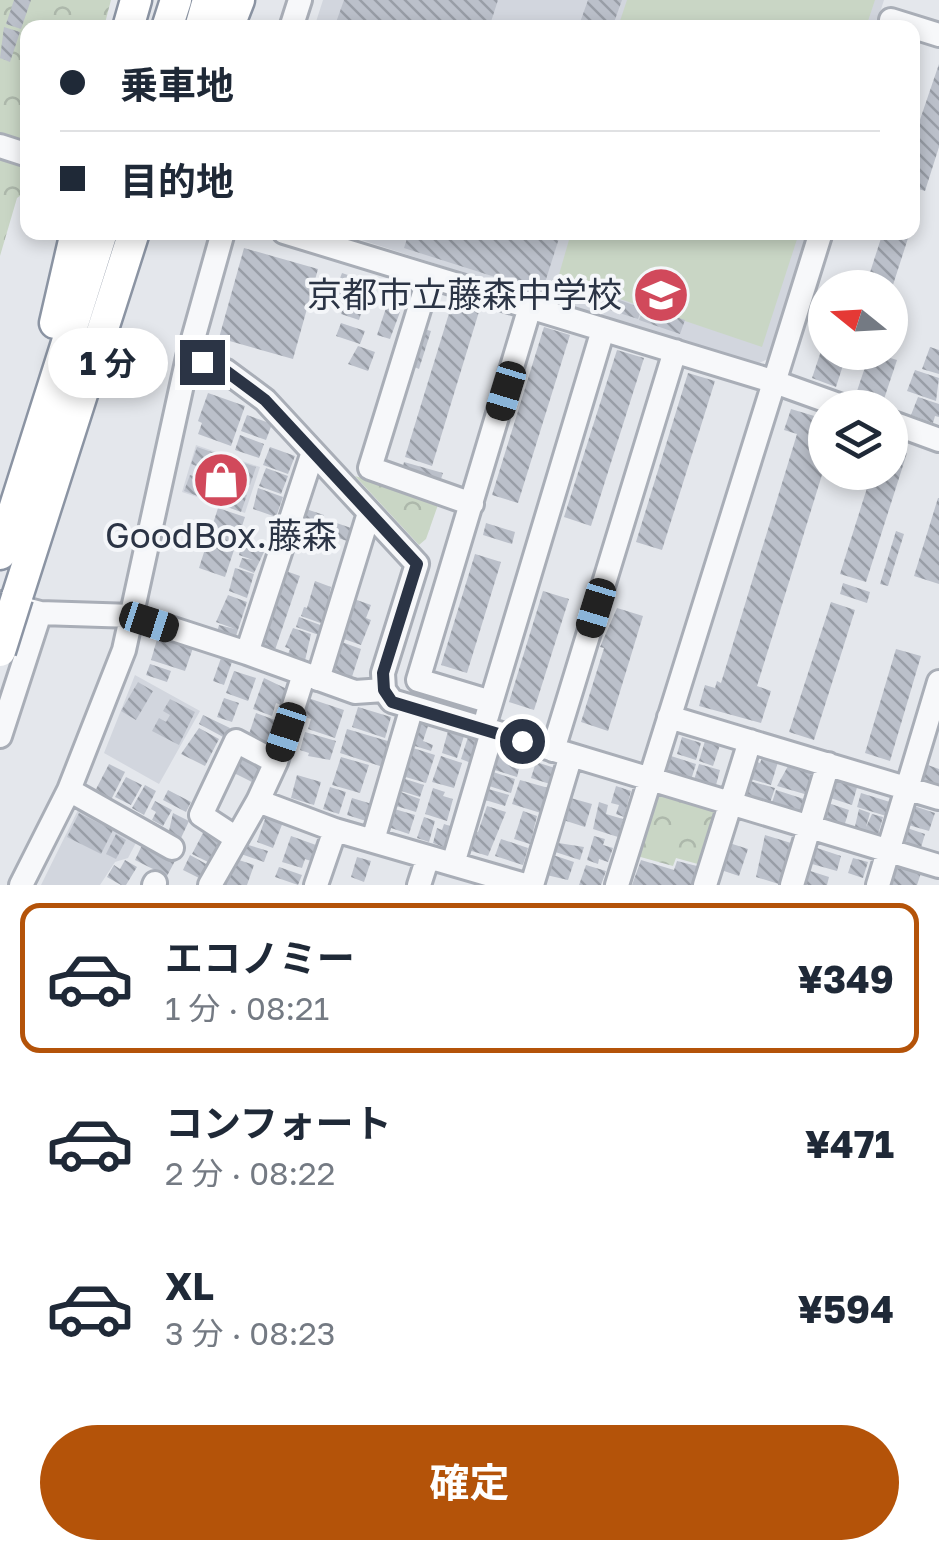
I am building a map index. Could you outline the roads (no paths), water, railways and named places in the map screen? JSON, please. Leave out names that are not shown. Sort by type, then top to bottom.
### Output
[{"type":"highway","points":[[32,454],[74,240]]},
{"type":"highway","points":[[0,554],[99,240]]},
{"type":"highway","points":[[0,651],[19,604],[131,240]]},
{"type":"highway","points":[[62,462],[147,240]]},
{"type":"street","points":[[21,885],[68,790],[112,683],[133,616],[188,357],[221,240]]},
{"type":"street","points":[[310,240],[808,394]]},
{"type":"street","points":[[617,885],[818,240]]},
{"type":"street","points":[[430,277],[370,468],[472,504]]},
{"type":"street","points":[[491,702],[418,680],[530,307]]},
{"type":"street","points":[[452,864],[488,730],[491,702],[603,330]]},
{"type":"street","points":[[258,801],[334,830],[523,884],[675,351]]},
{"type":"street","points":[[188,357],[226,371],[265,400],[417,564],[383,673],[384,690],[392,702],[939,866]]},
{"type":"street","points":[[908,429],[939,440]]},
{"type":"street","points":[[247,652],[313,452]]},
{"type":"street","points":[[210,885],[276,762],[370,513]]},
{"type":"street","points":[[0,736],[19,604],[133,616],[356,692],[384,690]]},
{"type":"street","points":[[878,885],[939,682]]},
{"type":"street","points":[[372,840],[412,708]]},
{"type":"street","points":[[669,717],[939,798]]},
{"type":"street","points":[[236,838],[201,815],[236,741],[276,762]]},
{"type":"street","points":[[705,885],[750,741]]},
{"type":"street","points":[[792,885],[828,764]]},
{"type":"street","points":[[68,790],[172,848]]},
{"type":"street","points":[[316,885],[334,830]]},
{"type":"street","points":[[419,885],[428,857]]},
{"type":"place","name":"京都市立藤森中学校","points":[[661,295]]},
{"type":"place","name":"GoodBox.藤森","points":[[221,480]]}]
